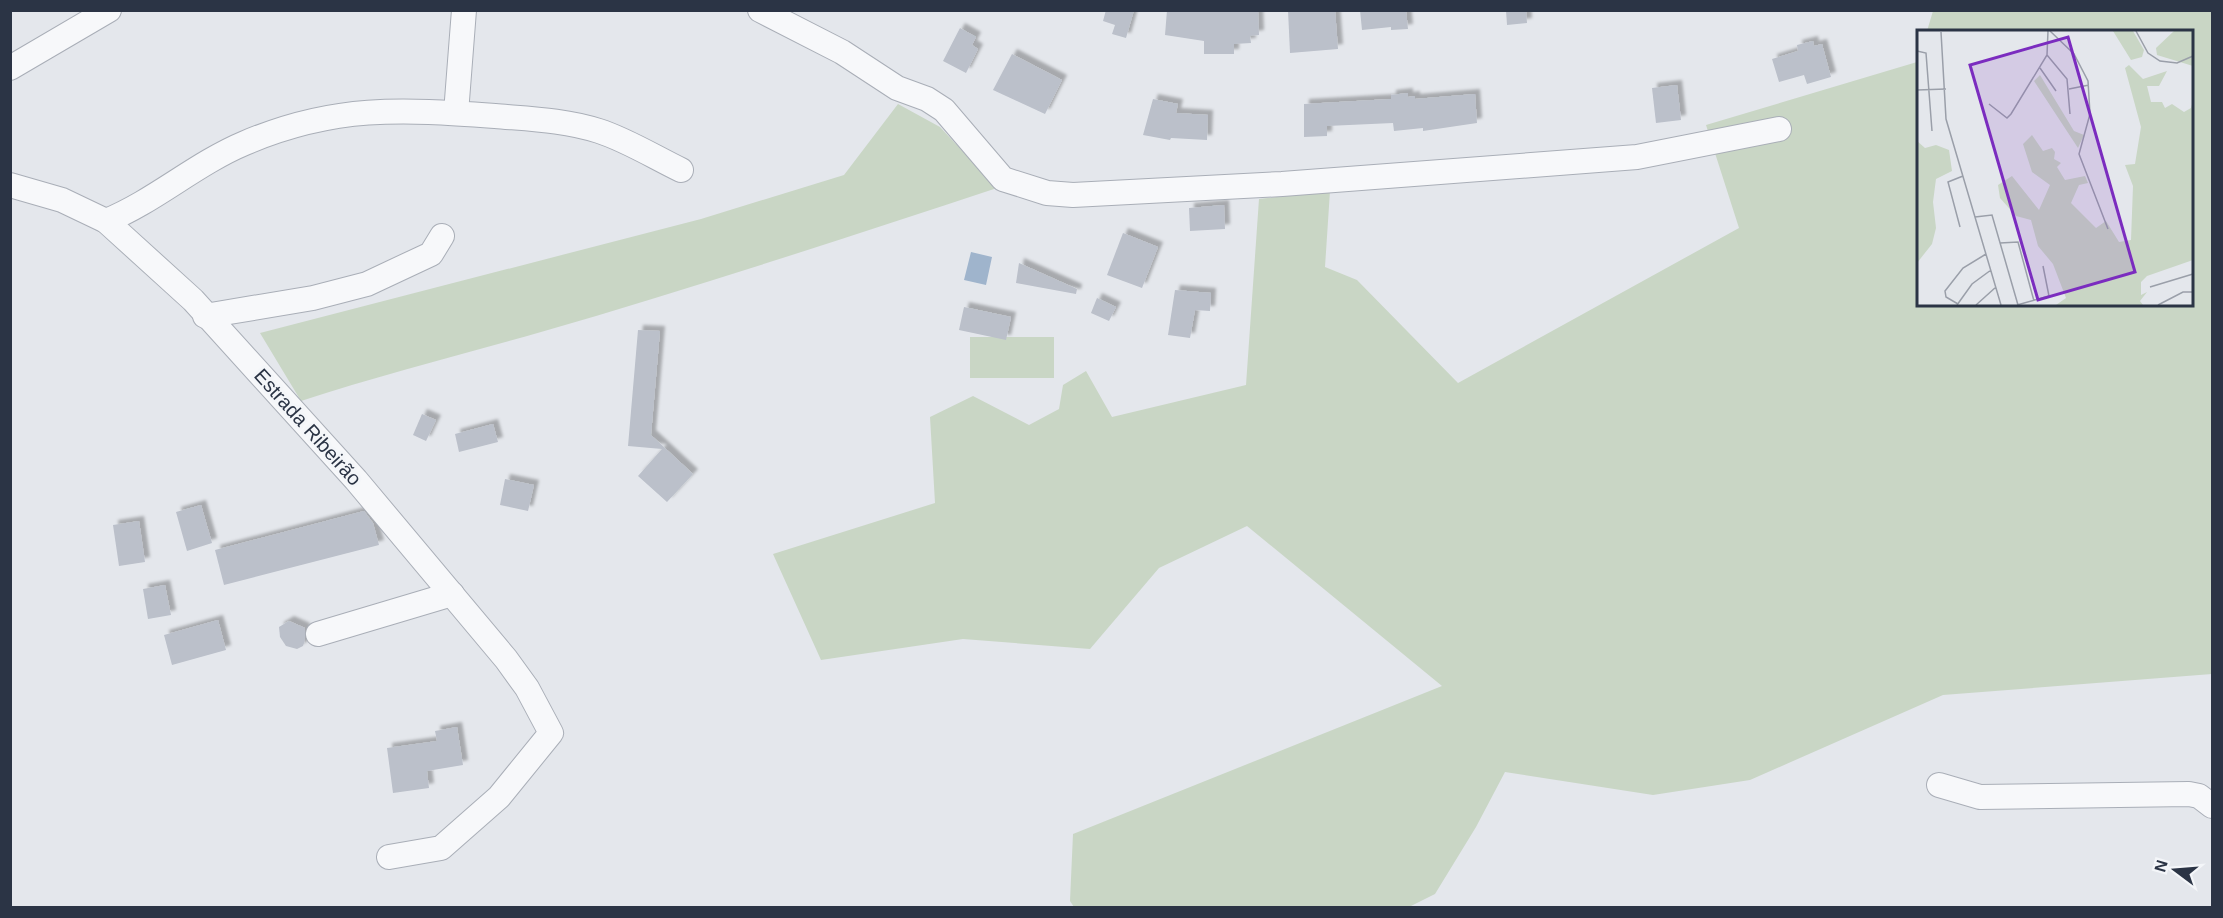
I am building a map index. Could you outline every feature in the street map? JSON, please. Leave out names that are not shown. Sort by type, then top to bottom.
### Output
[{"type":"street","points":[[10,68],[109,10]]},
{"type":"street","points":[[456,113],[464,10]]},
{"type":"street","points":[[760,10],[842,52],[897,88],[927,99],[944,110],[1003,179],[1047,193],[1073,195],[1282,184],[1637,158],[1779,129]]},
{"type":"street","points":[[106,221],[130,211],[241,144],[287,125],[323,116],[364,111],[456,113],[575,124],[600,131],[681,170]]},
{"type":"street","name":"Estrada Ribeirão","points":[[10,186],[62,200],[106,221],[193,300],[299,420],[356,480],[527,688],[552,733],[499,797],[441,848],[389,857]]},
{"type":"street","points":[[205,316],[313,298],[367,284],[431,254],[442,236]]},
{"type":"street","points":[[318,634],[452,594]]},
{"type":"street","points":[[1939,785],[1980,796],[2189,794],[2199,796],[2212,806]]},
{"type":"green space","points":[[1933,11],[2212,11],[2212,674],[1943,695],[1750,780],[1653,795],[1505,772],[1476,827],[1435,894],[1409,907],[1074,907],[1070,901],[1073,834],[1442,686],[1247,526],[1159,568],[1090,649],[963,639],[821,660],[773,554],[935,503],[930,417],[973,396],[1029,425],[1059,409],[1063,385],[1086,371],[1112,417],[1246,385],[1259,199],[1330,191],[1325,267],[1357,280],[1458,383],[1739,228],[1706,125],[1917,62],[1917,306],[2193,306],[2193,30],[1927,30]]},
{"type":"green space","points":[[898,104],[940,127],[997,188],[655,298],[301,401],[260,333],[701,219],[844,175]]},
{"type":"green space","points":[[970,337],[1054,337],[1054,378],[970,378]]},
{"type":"water","points":[[971,252],[992,257],[986,285],[964,280]]},
{"type":"building","points":[[1106,10],[1134,10],[1126,38],[1112,34],[1115,25],[1103,21]]},
{"type":"building","points":[[1167,10],[1258,10],[1259,35],[1250,36],[1251,43],[1234,44],[1234,54],[1204,54],[1204,41],[1165,35]]},
{"type":"building","points":[[1288,10],[1335,10],[1338,49],[1290,53]]},
{"type":"building","points":[[1360,10],[1406,10],[1408,29],[1391,30],[1391,27],[1362,30]]},
{"type":"building","points":[[1506,10],[1526,10],[1527,23],[1507,25]]},
{"type":"building","points":[[960,28],[976,37],[972,45],[978,49],[966,73],[943,61]]},
{"type":"building","points":[[1813,41],[1814,46],[1822,44],[1831,77],[1807,84],[1804,75],[1779,82],[1772,59],[1798,51],[1797,45]]},
{"type":"building","points":[[1012,54],[1062,80],[1045,114],[993,90]]},
{"type":"building","points":[[1677,85],[1681,120],[1656,123],[1652,88]]},
{"type":"building","points":[[1408,93],[1408,97],[1415,96],[1415,99],[1475,94],[1477,123],[1423,131],[1423,128],[1394,131],[1393,123],[1327,126],[1327,136],[1304,137],[1304,104],[1391,99],[1391,95]]},
{"type":"building","points":[[1153,99],[1178,104],[1176,113],[1208,115],[1207,140],[1171,138],[1170,140],[1143,135]]},
{"type":"building","points":[[1224,205],[1225,229],[1190,231],[1189,208]]},
{"type":"building","points":[[1123,233],[1158,247],[1142,288],[1107,275]]},
{"type":"building","points":[[1019,263],[1077,289],[1076,294],[1016,283]]},
{"type":"building","points":[[1175,290],[1211,293],[1210,311],[1195,310],[1190,338],[1168,335]]},
{"type":"building","points":[[1097,298],[1116,307],[1109,321],[1091,313]]},
{"type":"building","points":[[964,307],[1011,317],[1006,340],[959,330]]},
{"type":"building","points":[[638,330],[660,331],[651,435],[693,474],[667,502],[638,476],[662,449],[628,446]]},
{"type":"building","points":[[422,414],[436,420],[426,441],[413,435]]},
{"type":"building","points":[[493,424],[498,442],[459,452],[455,434]]},
{"type":"building","points":[[505,479],[534,485],[528,511],[500,505]]},
{"type":"building","points":[[201,505],[212,543],[187,551],[176,512]]},
{"type":"building","points":[[364,511],[373,523],[379,545],[224,585],[215,550]]},
{"type":"building","points":[[139,521],[145,562],[119,566],[113,525]]},
{"type":"building","points":[[165,585],[171,615],[148,619],[143,589]]},
{"type":"building","points":[[218,620],[226,650],[172,665],[164,635]]},
{"type":"building","points":[[289,621],[305,628],[303,646],[297,649],[286,646],[280,637],[279,627]]},
{"type":"building","points":[[457,727],[463,765],[427,771],[429,788],[393,793],[387,748],[437,741],[435,731]]}]
